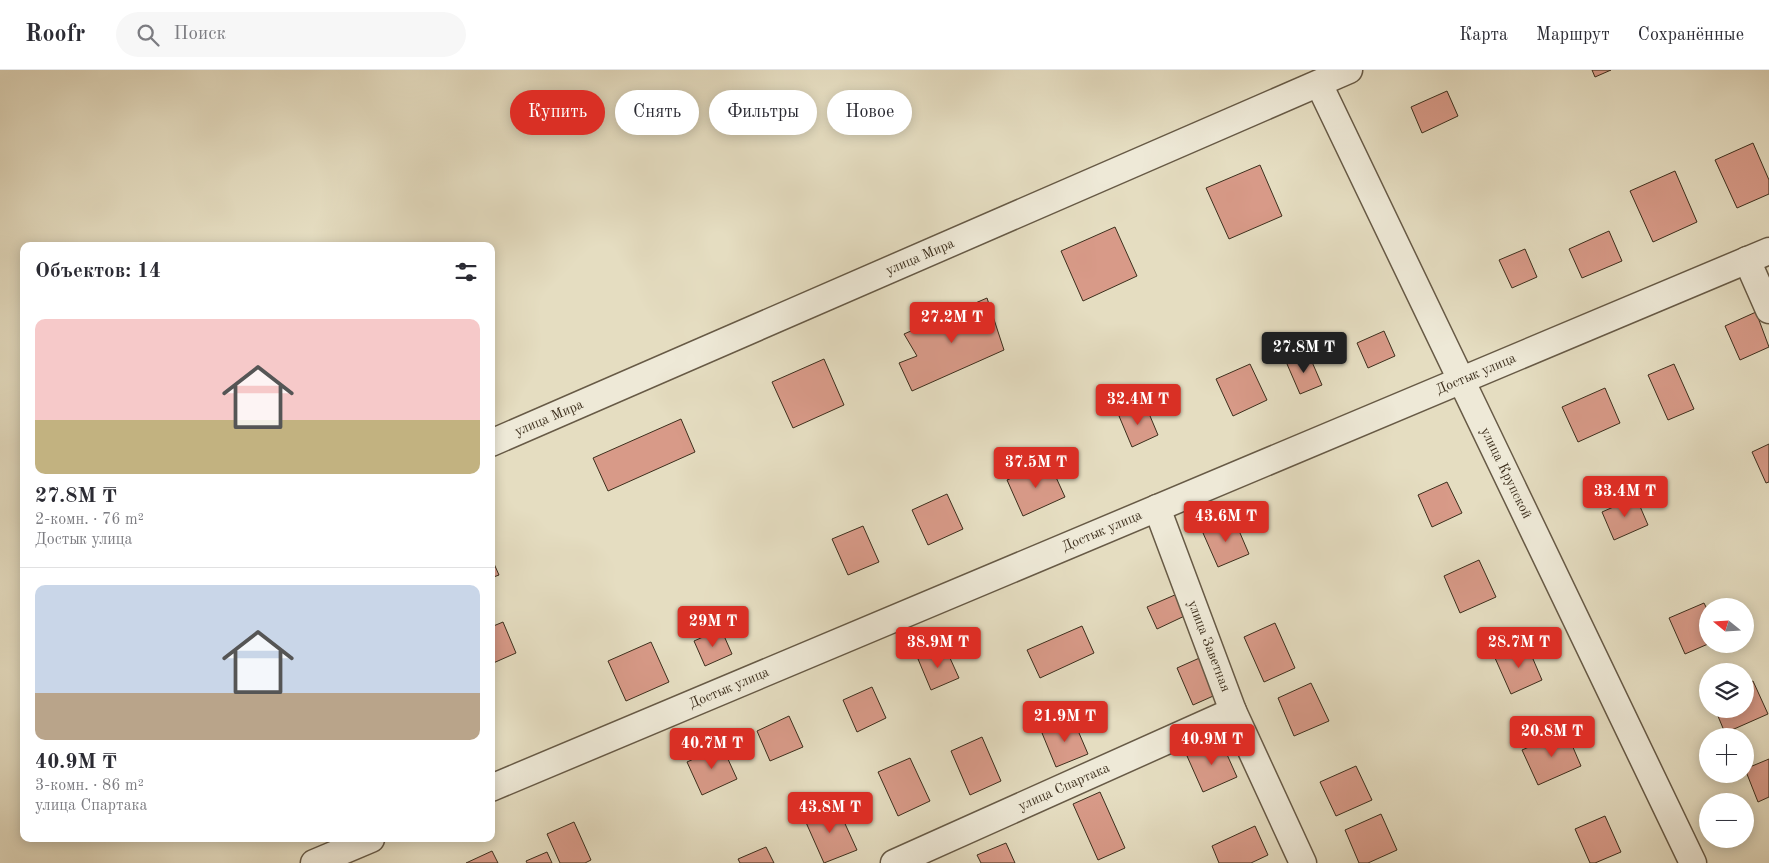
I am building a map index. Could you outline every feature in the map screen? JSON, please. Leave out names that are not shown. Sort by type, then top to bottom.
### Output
[{"type":"street","name":"улица Мира","points":[[495,441],[1349,70]]},
{"type":"street","name":"улица Крупской","points":[[1319,84],[1693,863]]},
{"type":"street","name":"Достык улица","points":[[495,786],[1758,255]]},
{"type":"street","points":[[1758,255],[1769,310]]},
{"type":"street","name":"улица Заветная","points":[[1157,508],[1233,711],[1303,863]]},
{"type":"street","name":"улица Спартака","points":[[894,863],[1233,711]]},
{"type":"street","points":[[324,853],[361,842]]},
{"type":"building","points":[[1592,70],[1611,70],[1595,77]]},
{"type":"building","points":[[1447,91],[1458,116],[1422,133],[1411,107]]},
{"type":"building","points":[[1753,143],[1769,180],[1769,194],[1737,208],[1715,160]]},
{"type":"building","points":[[1260,165],[1282,216],[1229,239],[1206,188]]},
{"type":"building","points":[[1675,171],[1697,222],[1653,242],[1630,191]]},
{"type":"building","points":[[1115,227],[1137,276],[1083,301],[1061,251]]},
{"type":"building","points":[[1609,231],[1622,261],[1582,278],[1569,249]]},
{"type":"building","points":[[1525,249],[1537,277],[1512,288],[1499,260]]},
{"type":"building","points":[[987,298],[1004,350],[912,391],[899,363],[917,356],[904,334]]},
{"type":"building","points":[[1756,312],[1769,347],[1740,360],[1725,326]]},
{"type":"building","points":[[1384,331],[1395,356],[1368,368],[1357,343]]},
{"type":"building","points":[[1309,355],[1322,385],[1300,394],[1287,364]]},
{"type":"building","points":[[824,359],[844,405],[793,428],[772,382]]},
{"type":"building","points":[[1250,364],[1267,400],[1233,416],[1216,379]]},
{"type":"building","points":[[1674,364],[1694,409],[1668,420],[1648,375]]},
{"type":"building","points":[[1605,388],[1620,423],[1578,442],[1562,407]]},
{"type":"building","points":[[1145,404],[1158,435],[1132,447],[1119,416]]},
{"type":"building","points":[[681,419],[695,452],[608,491],[593,458]]},
{"type":"building","points":[[1769,444],[1769,482],[1766,483],[1752,452]]},
{"type":"building","points":[[1049,462],[1065,497],[1023,516],[1007,480]]},
{"type":"building","points":[[1447,482],[1462,513],[1432,527],[1418,495]]},
{"type":"building","points":[[947,494],[963,529],[928,545],[912,510]]},
{"type":"building","points":[[1636,497],[1648,525],[1614,540],[1602,512]]},
{"type":"building","points":[[1234,519],[1249,554],[1218,567],[1203,533]]},
{"type":"building","points":[[863,526],[879,562],[848,575],[832,539]]},
{"type":"building","points":[[1479,560],[1496,597],[1460,613],[1444,576]]},
{"type":"building","points":[[495,566],[499,575],[495,576]]},
{"type":"building","points":[[1184,591],[1193,612],[1157,629],[1147,607]]},
{"type":"building","points":[[1699,605],[1699,648],[1685,654],[1669,618]]},
{"type":"building","points":[[503,622],[516,653],[495,662],[495,625]]},
{"type":"building","points":[[1275,623],[1295,668],[1264,682],[1244,637]]},
{"type":"building","points":[[1082,626],[1094,653],[1040,678],[1027,650]]},
{"type":"building","points":[[721,629],[732,654],[705,666],[694,641]]},
{"type":"building","points":[[651,642],[669,682],[626,701],[608,661]]},
{"type":"building","points":[[1527,645],[1542,680],[1511,694],[1495,658]]},
{"type":"building","points":[[945,647],[959,678],[931,690],[918,659]]},
{"type":"building","points":[[1204,656],[1220,693],[1193,705],[1177,668]]},
{"type":"building","points":[[1311,683],[1329,721],[1294,736],[1278,698]]},
{"type":"building","points":[[1754,683],[1768,714],[1736,728],[1723,728],[1719,718],[1754,718]]},
{"type":"building","points":[[872,687],[886,718],[857,732],[843,700]]},
{"type":"building","points":[[789,716],[803,747],[770,761],[757,731]]},
{"type":"building","points":[[1073,719],[1088,754],[1056,767],[1042,733]]},
{"type":"building","points":[[1566,731],[1581,766],[1538,785],[1522,750]]},
{"type":"building","points":[[982,737],[1001,781],[970,795],[951,751]]},
{"type":"building","points":[[1221,741],[1237,777],[1203,792],[1187,756]]},
{"type":"building","points":[[722,746],[737,779],[702,795],[687,762]]},
{"type":"building","points":[[910,758],[930,801],[898,816],[878,772]]},
{"type":"building","points":[[1769,759],[1769,797],[1758,802],[1751,783],[1754,783],[1754,765]]},
{"type":"building","points":[[1356,766],[1372,800],[1336,816],[1320,782]]},
{"type":"building","points":[[1100,792],[1125,848],[1098,860],[1073,804]]},
{"type":"building","points":[[836,804],[857,850],[824,863],[804,818]]},
{"type":"building","points":[[1381,814],[1397,850],[1368,863],[1359,863],[1345,830]]},
{"type":"building","points":[[1605,816],[1621,852],[1595,863],[1590,863],[1575,829]]},
{"type":"building","points":[[574,822],[591,860],[585,863],[560,863],[547,834]]},
{"type":"building","points":[[1255,826],[1268,855],[1251,863],[1219,863],[1212,846]]},
{"type":"building","points":[[1006,843],[1015,863],[981,863],[977,855]]},
{"type":"building","points":[[766,847],[774,863],[740,863],[738,859]]},
{"type":"building","points":[[492,851],[498,863],[466,863]]},
{"type":"building","points":[[547,852],[552,863],[527,863],[526,861]]}]
